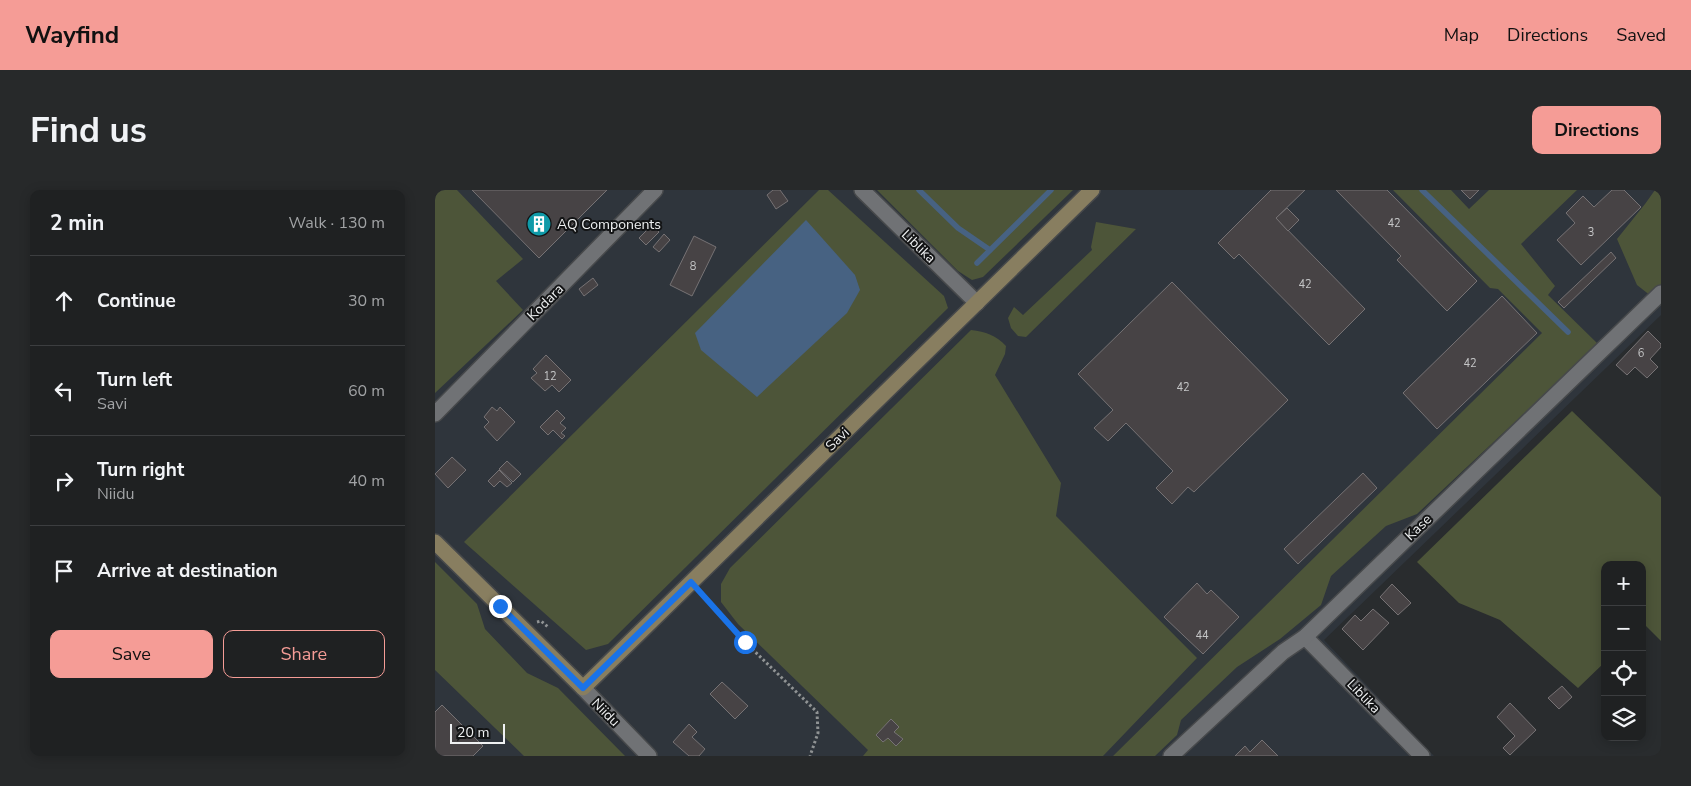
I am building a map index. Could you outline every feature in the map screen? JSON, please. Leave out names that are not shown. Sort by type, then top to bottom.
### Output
[{"type":"street","name":"Kodara","points":[[435,414],[655,190]]},
{"type":"street","name":"Liblika","points":[[862,190],[977,303]]},
{"type":"street","name":"Savi","points":[[583,688],[1092,190]]},
{"type":"street","name":"Kase","points":[[1171,756],[1283,652],[1305,637],[1661,293]]},
{"type":"street","name":"Niidu","points":[[435,542],[649,756]]},
{"type":"street","name":"Liblika","points":[[1305,637],[1422,756]]},
{"type":"path","points":[[691,582],[745,642],[817,712],[818,733],[810,756]]},
{"type":"shaded area","points":[[435,190],[1661,190],[1661,315],[1324,640],[1434,756],[435,756]]},
{"type":"green space","points":[[435,190],[457,190],[523,259],[496,281],[523,310],[435,393]]},
{"type":"green space","points":[[819,190],[828,190],[944,296],[948,308],[608,644],[586,650],[464,542]]},
{"type":"green space","points":[[877,190],[1073,190],[983,277],[972,280],[958,271]]},
{"type":"green space","points":[[1393,190],[1451,190],[1469,209],[1489,190],[1577,190],[1521,244],[1555,286],[1548,295],[1598,344],[1417,514],[1386,526],[1331,576],[1321,605],[1280,639],[1237,667],[1181,720],[1177,735],[1155,756],[1113,756],[1542,333],[1498,289],[1490,288]]},
{"type":"green space","points":[[1655,190],[1661,190],[1661,285],[1651,296],[1637,285],[1617,239]]},
{"type":"green space","points":[[1096,222],[1136,229],[1026,337],[1018,336],[1011,328],[1008,318],[1014,307],[1023,315],[1092,250]]},
{"type":"green space","points":[[971,330],[990,335],[1006,346],[1005,354],[995,375],[1061,483],[1056,516],[1197,658],[1103,756],[863,756],[868,750],[738,624],[721,602],[721,584],[730,568]]},
{"type":"green space","points":[[1572,411],[1661,497],[1661,641],[1646,626],[1646,561],[1601,561],[1601,666],[1578,688],[1500,620],[1459,603],[1417,562]]},
{"type":"green space","points":[[435,562],[477,604],[485,629],[527,673],[558,688],[625,756],[524,756],[435,670]]},
{"type":"water","points":[[806,220],[855,275],[860,290],[847,313],[757,397],[701,350],[695,333]]},
{"type":"building","name":"AQ Components","points":[[472,190],[607,190],[539,258]]},
{"type":"building","points":[[773,190],[780,190],[788,201],[776,209],[767,195]]},
{"type":"building","points":[[1271,190],[1305,190],[1276,218],[1365,309],[1329,345],[1239,254],[1234,259],[1218,243]]},
{"type":"building","points":[[1336,190],[1387,190],[1477,281],[1447,311],[1397,260],[1401,256]]},
{"type":"building","points":[[1461,190],[1479,190],[1470,199]]},
{"type":"building","points":[[1612,190],[1624,190],[1641,207],[1581,265],[1557,240],[1575,223],[1566,213],[1583,196],[1594,207]]},
{"type":"building","points":[[1287,208],[1299,220],[1288,231],[1276,218]]},
{"type":"building","points":[[652,225],[659,232],[646,245],[639,238]]},
{"type":"building","points":[[664,234],[670,240],[659,252],[653,247]]},
{"type":"building","points":[[694,236],[716,247],[692,296],[670,285]]},
{"type":"building","points":[[1611,252],[1616,258],[1564,308],[1558,302]]},
{"type":"building","points":[[593,278],[598,285],[584,296],[579,289]]},
{"type":"building","points":[[1172,282],[1288,400],[1194,492],[1188,487],[1172,504],[1156,488],[1173,471],[1126,423],[1108,441],[1094,428],[1113,410],[1078,374]]},
{"type":"building","points":[[1502,296],[1537,333],[1437,429],[1403,393]]},
{"type":"building","points":[[1648,331],[1661,344],[1661,347],[1650,359],[1658,367],[1647,378],[1635,367],[1627,375],[1616,365]]},
{"type":"building","points":[[546,355],[571,380],[559,392],[552,385],[545,391],[531,378],[537,373],[533,369]]},
{"type":"building","points":[[492,407],[497,411],[500,407],[515,422],[497,441],[484,427],[489,422],[484,417]]},
{"type":"building","points":[[557,410],[565,418],[560,423],[566,428],[561,433],[565,436],[562,439],[553,430],[548,435],[540,427]]},
{"type":"building","points":[[452,457],[466,470],[448,488],[435,474]]},
{"type":"building","points":[[507,461],[521,474],[513,482],[499,469]]},
{"type":"building","points":[[499,470],[512,483],[507,487],[500,481],[494,487],[488,481]]},
{"type":"building","points":[[1363,473],[1377,488],[1298,564],[1284,549]]},
{"type":"building","points":[[1197,583],[1207,594],[1211,590],[1239,617],[1203,654],[1164,617]]},
{"type":"building","points":[[1392,584],[1411,603],[1398,615],[1380,597]]},
{"type":"building","points":[[1373,609],[1389,623],[1363,650],[1342,629],[1355,615],[1361,621]]},
{"type":"building","points":[[722,682],[748,706],[735,719],[710,694]]},
{"type":"building","points":[[1562,686],[1572,697],[1559,709],[1548,698]]},
{"type":"building","points":[[1510,703],[1536,730],[1510,755],[1503,748],[1515,736],[1497,717]]},
{"type":"building","points":[[442,705],[483,746],[473,756],[435,756],[435,712]]},
{"type":"building","points":[[891,719],[899,727],[894,732],[903,739],[896,746],[888,738],[883,742],[876,735]]},
{"type":"building","points":[[689,724],[697,732],[692,737],[705,749],[699,756],[689,756],[673,742]]},
{"type":"building","points":[[1262,740],[1278,756],[1235,756],[1245,746],[1250,752]]},
{"type":"waterway","points":[[919,190],[958,228],[990,250]]},
{"type":"waterway","points":[[977,263],[1051,190]]},
{"type":"waterway","points":[[1422,190],[1568,332]]},
{"type":"place","name":"AQ Components","points":[[539,224]]},
{"type":"route","points":[[500,606],[583,688],[691,582],[745,642]]}]
